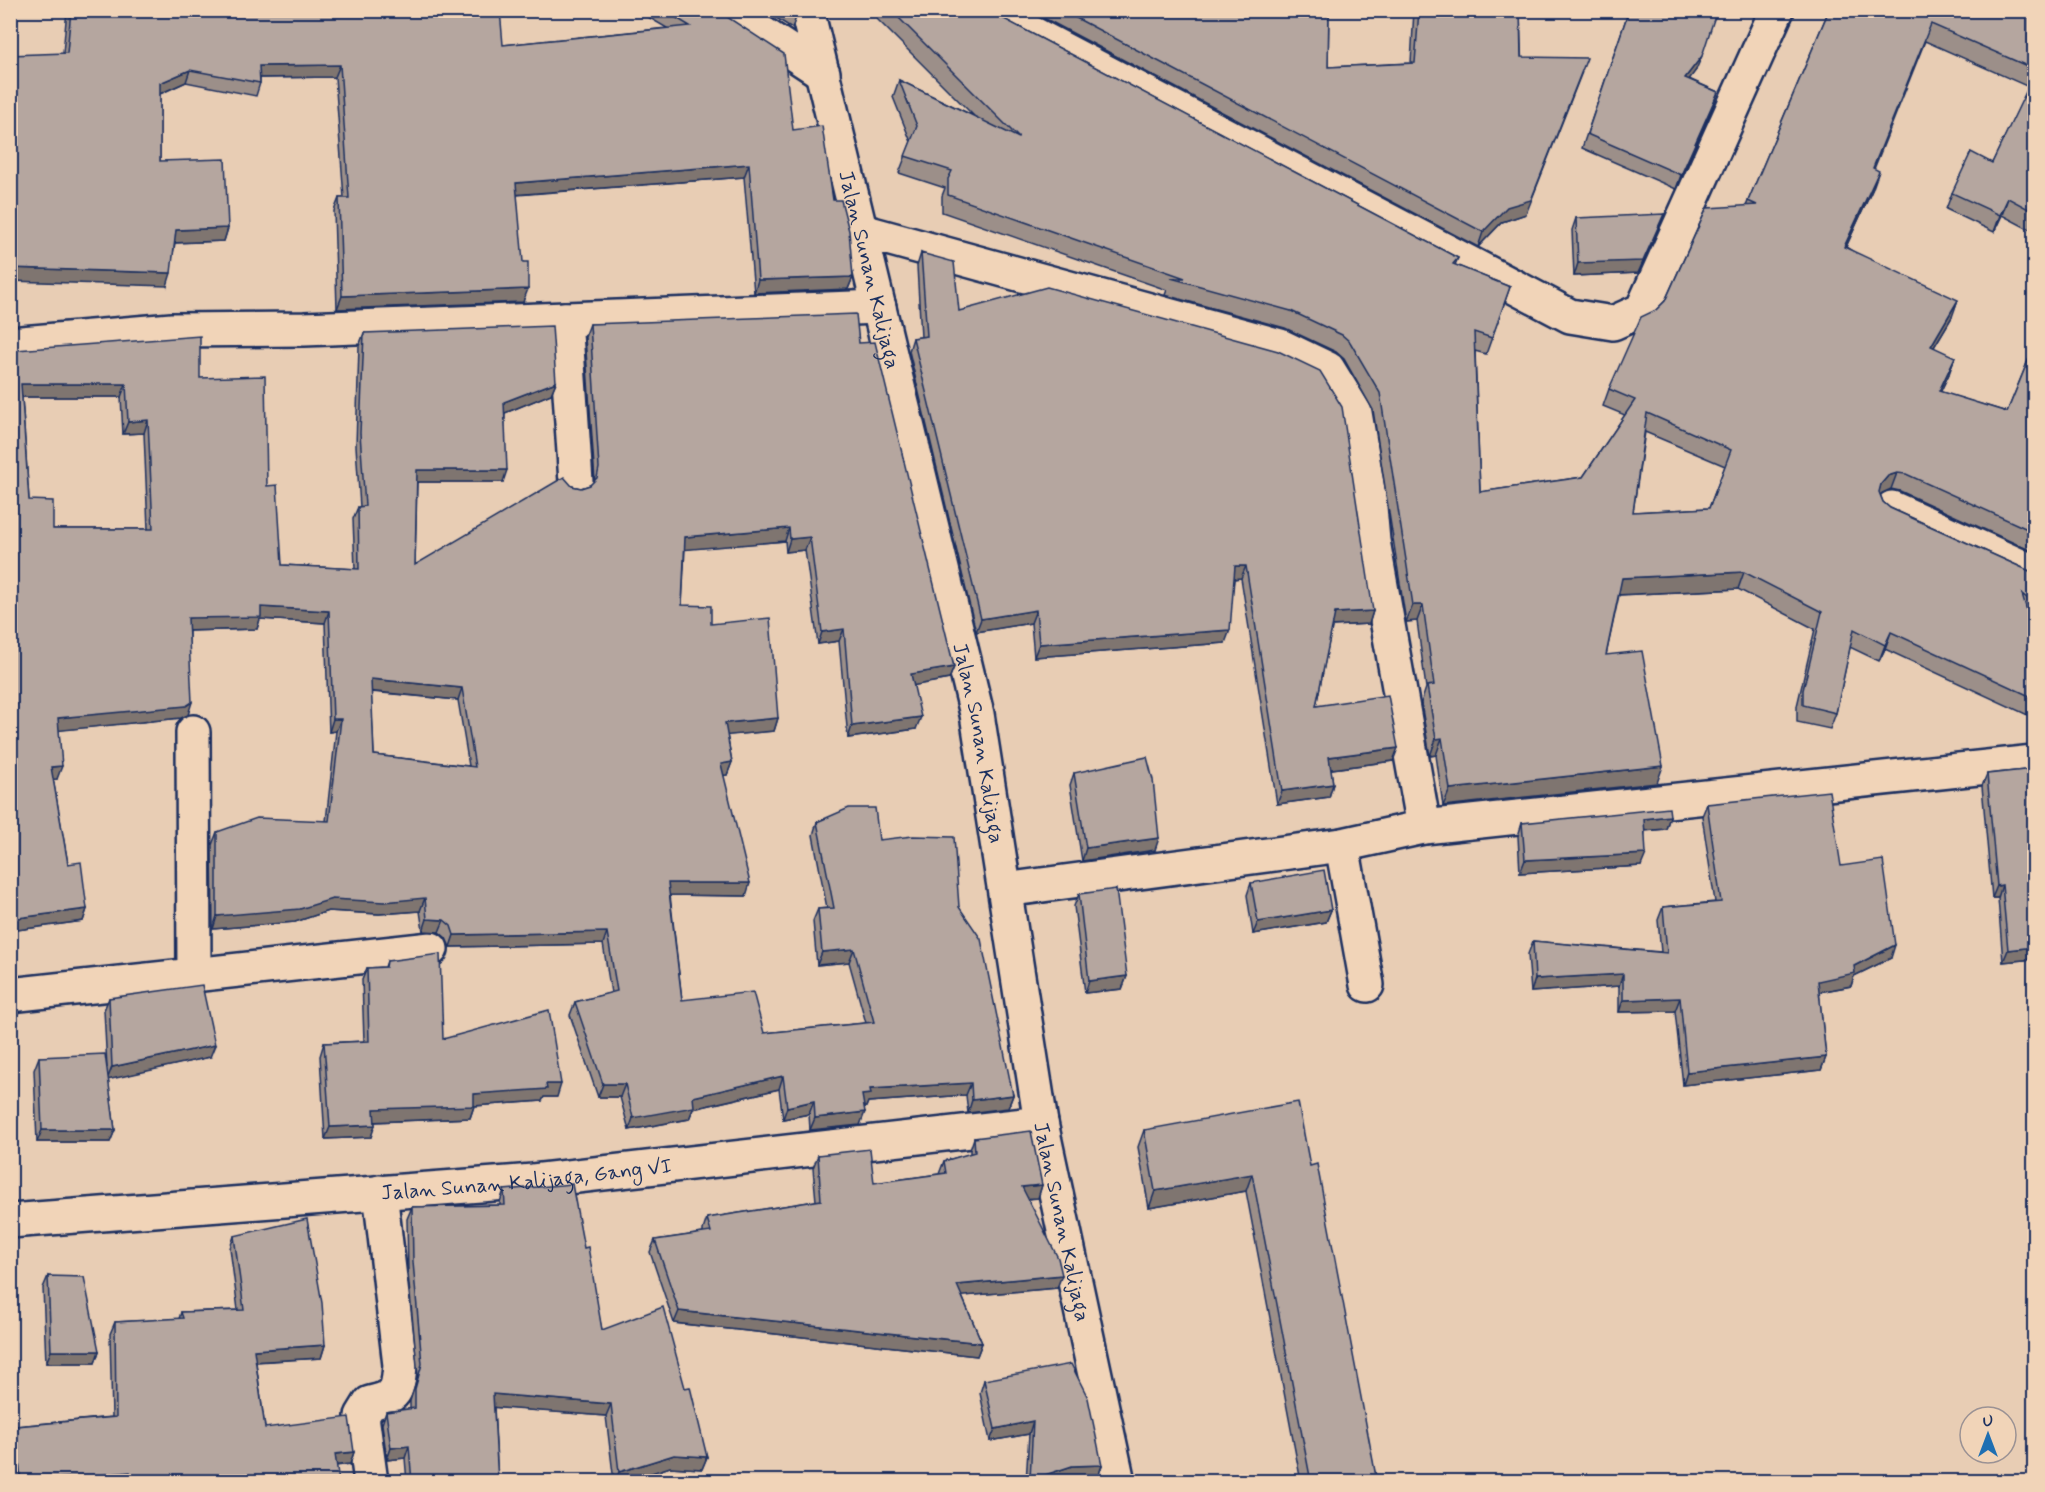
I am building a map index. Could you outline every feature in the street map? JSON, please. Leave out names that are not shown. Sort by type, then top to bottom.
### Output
[{"type":"street","points":[[727,10],[823,73]]},
{"type":"street","name":"Jalan Sunan Kalijaga","points":[[807,10],[978,714],[1041,1123],[1118,1482]]},
{"type":"street","points":[[988,10],[1570,316],[1613,323],[1642,310],[1777,10]]},
{"type":"street","points":[[862,231],[1280,346],[1328,369],[1355,413],[1369,496],[1373,541],[1424,827]]},
{"type":"street","points":[[10,344],[172,330],[304,329],[879,307]]},
{"type":"street","points":[[565,319],[576,482]]},
{"type":"street","points":[[1892,508],[2034,572]]},
{"type":"street","points":[[193,732],[194,975]]},
{"type":"street","points":[[1005,890],[1342,845],[1424,827],[2034,762]]},
{"type":"street","points":[[1342,845],[1367,985]]},
{"type":"street","points":[[10,995],[431,949]]},
{"type":"street","name":"Jalan Sunan Kalijaga, Gang VI","points":[[10,1221],[533,1181],[1041,1123]]},
{"type":"street","points":[[371,1482],[362,1416],[370,1403],[388,1399],[398,1387],[400,1365],[380,1192]]},
{"type":"building","points":[[71,10],[446,10],[446,12],[500,10],[503,45],[690,26],[663,10],[720,10],[721,13],[784,54],[793,130],[822,126],[833,200],[841,200],[849,231],[853,277],[758,280],[749,164],[516,183],[523,262],[528,262],[528,289],[342,296],[339,198],[349,198],[340,65],[259,66],[260,83],[190,70],[160,83],[160,161],[225,159],[228,228],[176,230],[171,273],[10,268],[10,55],[67,53]]},
{"type":"building","points":[[891,10],[987,10],[1458,258],[1453,264],[1510,287],[1492,338],[1474,332],[1480,492],[1583,477],[1635,400],[1609,389],[1641,317],[1656,310],[1665,301],[1707,208],[1757,205],[1748,201],[1829,10],[2034,10],[2034,69],[1931,24],[1873,168],[1879,171],[1844,247],[1958,300],[1931,346],[1955,357],[1939,391],[2007,412],[2034,346],[2034,532],[1906,474],[1897,473],[1888,476],[1881,484],[1879,492],[1883,502],[1890,508],[2034,573],[2034,604],[2022,594],[2034,634],[2034,698],[1891,632],[1885,645],[1854,629],[1836,713],[1803,705],[1803,690],[1822,612],[1744,572],[1622,578],[1606,655],[1642,651],[1663,766],[1450,789],[1442,738],[1436,739],[1427,686],[1434,685],[1423,605],[1413,605],[1380,393],[1350,342],[1342,335],[1291,311],[1171,278],[1185,278],[948,195],[948,179],[952,171],[905,156],[917,126],[899,80],[1019,138]],"holes":[[[1647,413],[1731,450],[1709,508],[1633,512]]]},
{"type":"building","points":[[1061,10],[1329,10],[1328,67],[1415,63],[1419,10],[1520,10],[1521,57],[1587,58],[1531,200],[1507,207],[1483,232]]},
{"type":"building","points":[[1629,10],[1717,10],[1702,56],[1685,78],[1718,92],[1681,175],[1587,134]]},
{"type":"building","points":[[2034,75],[2034,212],[2008,198],[2000,215],[1952,193],[1971,152],[1992,163]]},
{"type":"building","points":[[1664,214],[1643,261],[1578,263],[1576,218]]},
{"type":"building","points":[[921,253],[954,262],[959,311],[1047,287],[1278,351],[1320,371],[1342,407],[1373,611],[1335,613],[1316,706],[1388,695],[1398,748],[1329,757],[1333,784],[1282,791],[1246,566],[1235,566],[1230,630],[1039,644],[1036,610],[981,619],[913,338],[927,336]]},
{"type":"building","points":[[856,314],[859,343],[875,342],[954,667],[911,674],[921,717],[852,726],[844,629],[822,632],[810,537],[790,539],[789,528],[685,537],[682,605],[711,606],[711,624],[770,618],[778,718],[725,723],[732,762],[721,764],[750,883],[668,883],[682,1000],[753,992],[764,1033],[874,1022],[854,949],[822,952],[818,909],[834,908],[817,822],[849,808],[875,808],[879,840],[913,836],[954,837],[959,907],[981,939],[1013,1095],[972,1100],[971,1083],[870,1089],[871,1094],[862,1095],[865,1112],[815,1118],[814,1101],[787,1107],[783,1076],[693,1097],[694,1107],[633,1118],[625,1084],[603,1084],[575,1002],[617,991],[607,932],[454,935],[451,926],[444,920],[427,919],[425,898],[384,902],[332,899],[300,909],[217,916],[217,832],[257,818],[329,821],[341,719],[333,719],[329,611],[261,607],[261,617],[188,618],[192,702],[186,706],[58,718],[62,766],[51,767],[68,864],[81,862],[87,909],[10,919],[10,349],[200,336],[200,378],[265,376],[267,486],[277,485],[282,565],[359,569],[358,507],[365,506],[360,433],[364,333],[552,326],[556,382],[504,402],[507,470],[417,470],[415,565],[564,477],[572,486],[581,488],[590,485],[597,478],[599,468],[590,324]],"holes":[[[21,384],[126,384],[128,422],[148,420],[153,529],[53,529],[53,501],[29,500]],[[371,679],[462,688],[475,767],[374,755]]]},
{"type":"building","points":[[1147,757],[1153,780],[1159,838],[1086,848],[1074,773]]},
{"type":"building","points":[[2034,769],[2034,947],[2008,950],[2002,885],[1997,886],[1987,774]]},
{"type":"building","points":[[1829,791],[1841,866],[1883,860],[1895,945],[1854,966],[1855,973],[1818,981],[1826,1057],[1687,1072],[1680,998],[1623,1000],[1623,974],[1535,979],[1533,941],[1667,953],[1663,907],[1721,902],[1707,804]]},
{"type":"building","points":[[1669,808],[1670,816],[1644,819],[1646,854],[1525,860],[1522,823]]},
{"type":"building","points":[[1324,870],[1331,910],[1258,922],[1251,883]]},
{"type":"building","points":[[1116,889],[1127,976],[1089,981],[1079,894]]},
{"type":"building","points":[[440,954],[443,1039],[549,1010],[561,1084],[546,1084],[547,1089],[474,1094],[474,1106],[374,1109],[375,1125],[330,1127],[324,1043],[369,1041],[367,968],[386,967],[387,961]]},
{"type":"building","points":[[202,985],[215,1045],[112,1067],[109,998]]},
{"type":"building","points":[[105,1054],[115,1130],[42,1130],[39,1057]]},
{"type":"building","points":[[1298,1102],[1310,1166],[1317,1164],[1377,1482],[1311,1482],[1252,1174],[1155,1191],[1144,1130]]},
{"type":"building","points":[[1031,1131],[1042,1185],[1022,1187],[1058,1258],[1062,1275],[957,1285],[982,1343],[679,1311],[655,1240],[711,1232],[707,1218],[821,1200],[818,1155],[870,1149],[874,1183],[946,1173],[944,1161],[975,1152],[974,1138]]},
{"type":"building","points":[[572,1184],[584,1248],[588,1247],[602,1330],[663,1307],[685,1388],[690,1387],[707,1457],[674,1455],[619,1472],[611,1404],[493,1394],[498,1482],[412,1482],[409,1446],[391,1448],[386,1412],[415,1408],[415,1389],[422,1364],[413,1262],[412,1207],[505,1205],[504,1190]]},
{"type":"building","points":[[307,1219],[322,1303],[325,1345],[254,1350],[265,1428],[349,1417],[354,1452],[335,1454],[339,1482],[130,1482],[130,1472],[21,1482],[16,1426],[116,1417],[115,1322],[183,1318],[181,1312],[244,1310],[234,1236]]},
{"type":"building","points":[[48,1276],[84,1277],[99,1351],[51,1351]]},
{"type":"building","points":[[1071,1364],[1088,1398],[1102,1465],[1072,1466],[1030,1480],[1033,1421],[995,1429],[984,1380]]}]
